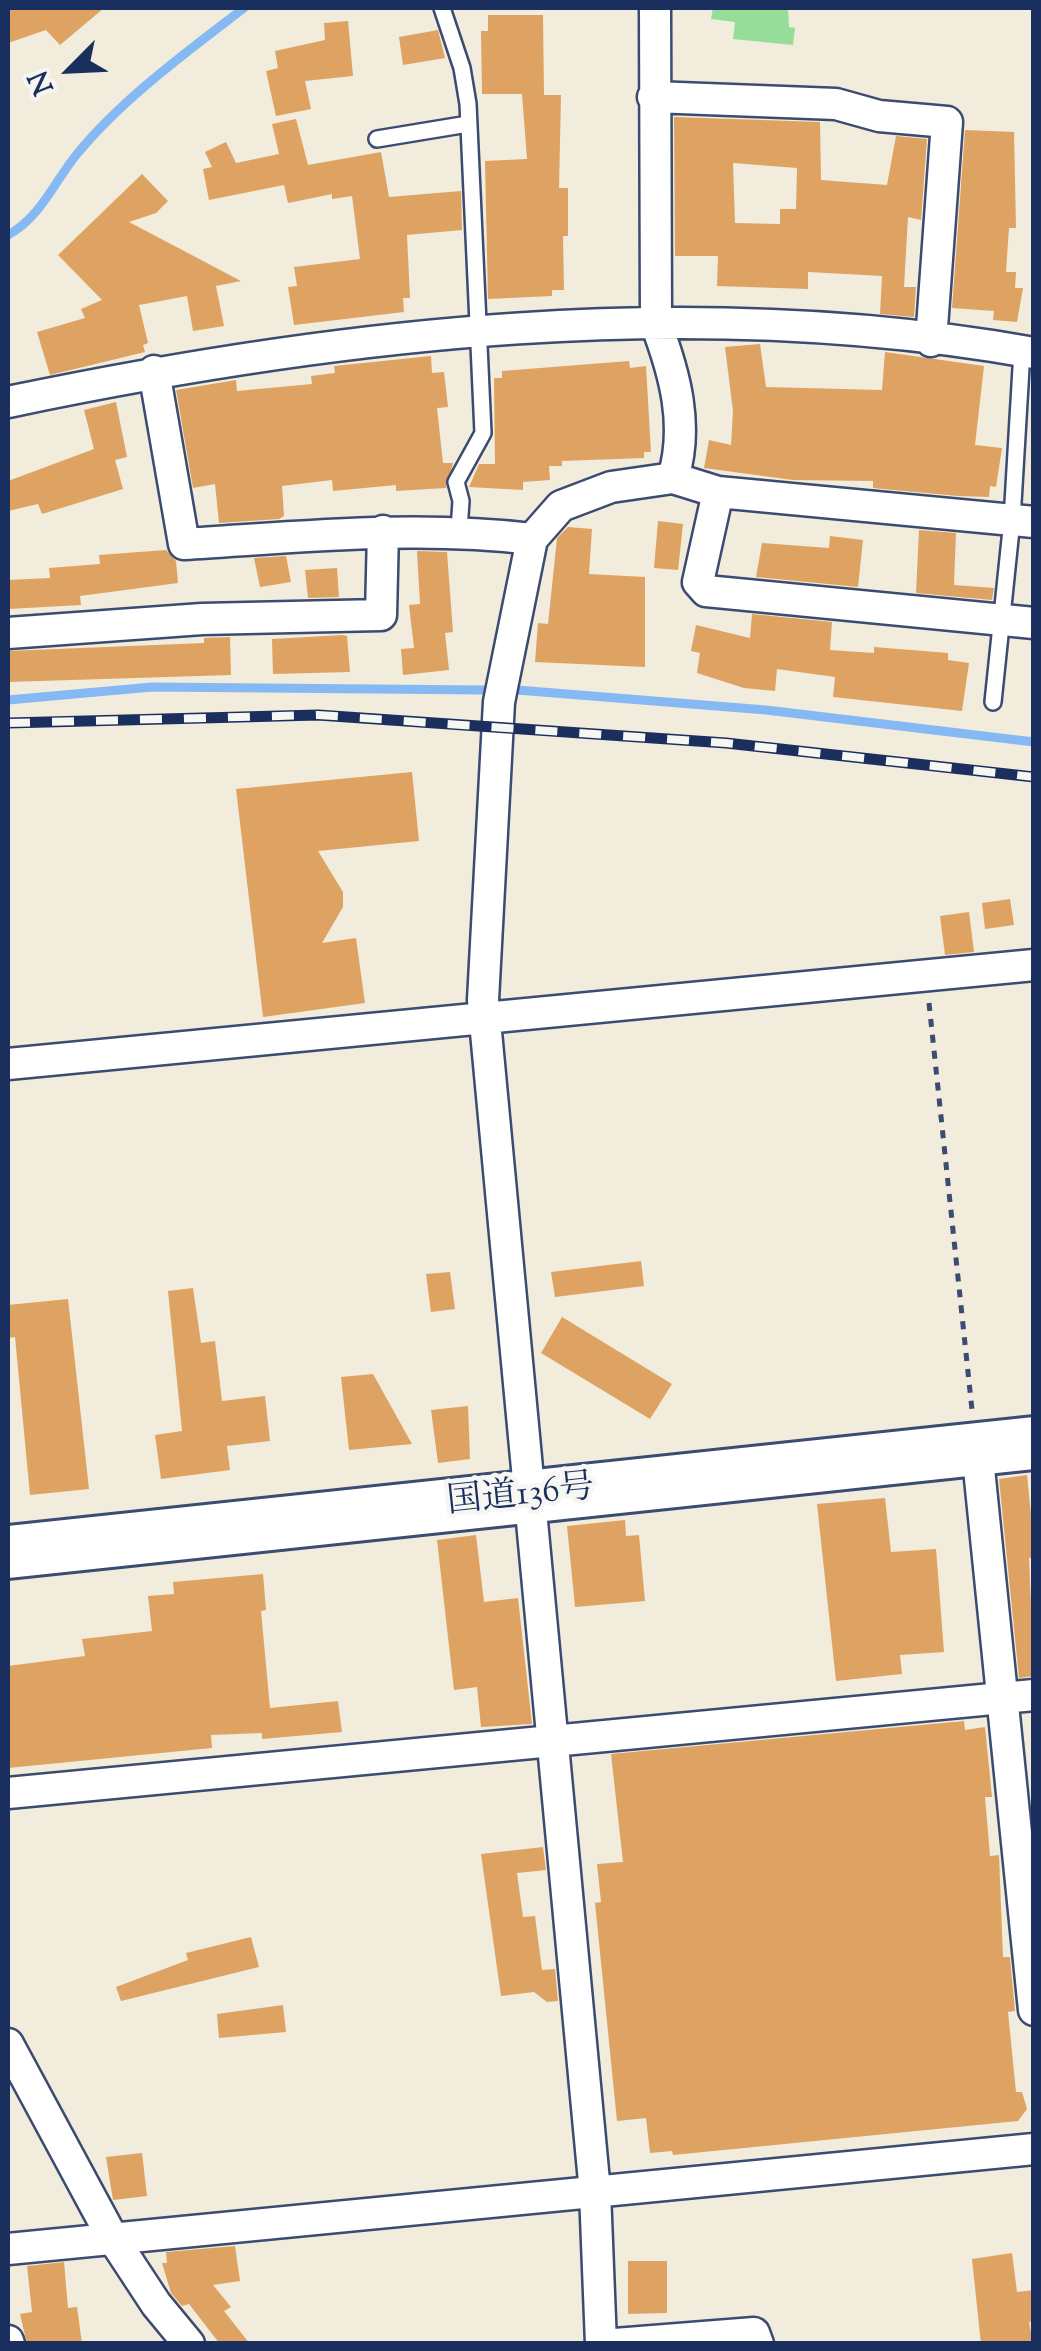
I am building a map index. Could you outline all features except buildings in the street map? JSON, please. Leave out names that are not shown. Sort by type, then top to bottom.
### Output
[{"type":"highway","name":"国道136号","points":[[8,1552],[1034,1444]]},
{"type":"street","points":[[654,8],[656,324],[667,354],[684,436],[673,478]]},
{"type":"street","points":[[653,96],[836,104],[879,116],[947,122],[931,341]]},
{"type":"street","points":[[8,402],[154,371],[350,341],[477,331],[656,324],[847,330],[1028,352]]},
{"type":"street","points":[[154,371],[184,544],[383,531],[459,530],[532,539]]},
{"type":"street","points":[[601,2344],[594,2192],[484,1017],[500,702],[532,539],[561,506],[611,488],[673,478],[718,492],[1023,521]]},
{"type":"street","points":[[718,492],[698,582],[706,592],[1034,623]]},
{"type":"street","points":[[8,633],[202,619],[382,614],[383,531]]},
{"type":"street","points":[[8,1064],[1034,965]]},
{"type":"street","points":[[977,1450],[1019,1696],[1034,2010]]},
{"type":"street","points":[[8,1793],[1019,1696]]},
{"type":"street","points":[[8,2044],[112,2237],[156,2304],[190,2344]]},
{"type":"street","points":[[8,2249],[1034,2149]]},
{"type":"street","points":[[615,2344],[754,2333],[758,2344]]},
{"type":"lane","points":[[442,8],[462,68],[468,124],[483,433],[456,482],[459,530]]},
{"type":"lane","points":[[377,139],[468,124]]},
{"type":"lane","points":[[992,702],[1002,620],[1023,521],[1028,352]]},
{"type":"path","points":[[926,975],[977,1450]]},
{"type":"green space","points":[[713,8],[788,8],[789,27],[795,28],[793,45],[733,39],[735,22],[711,19]]},
{"type":"waterway","points":[[8,235],[38,209],[77,154],[114,114],[244,8]]},
{"type":"waterway","points":[[8,700],[152,687],[486,690]]},
{"type":"waterway","points":[[517,690],[766,710],[1034,742]]},
{"type":"railway","points":[[8,723],[318,715],[726,743],[1034,777]]}]
